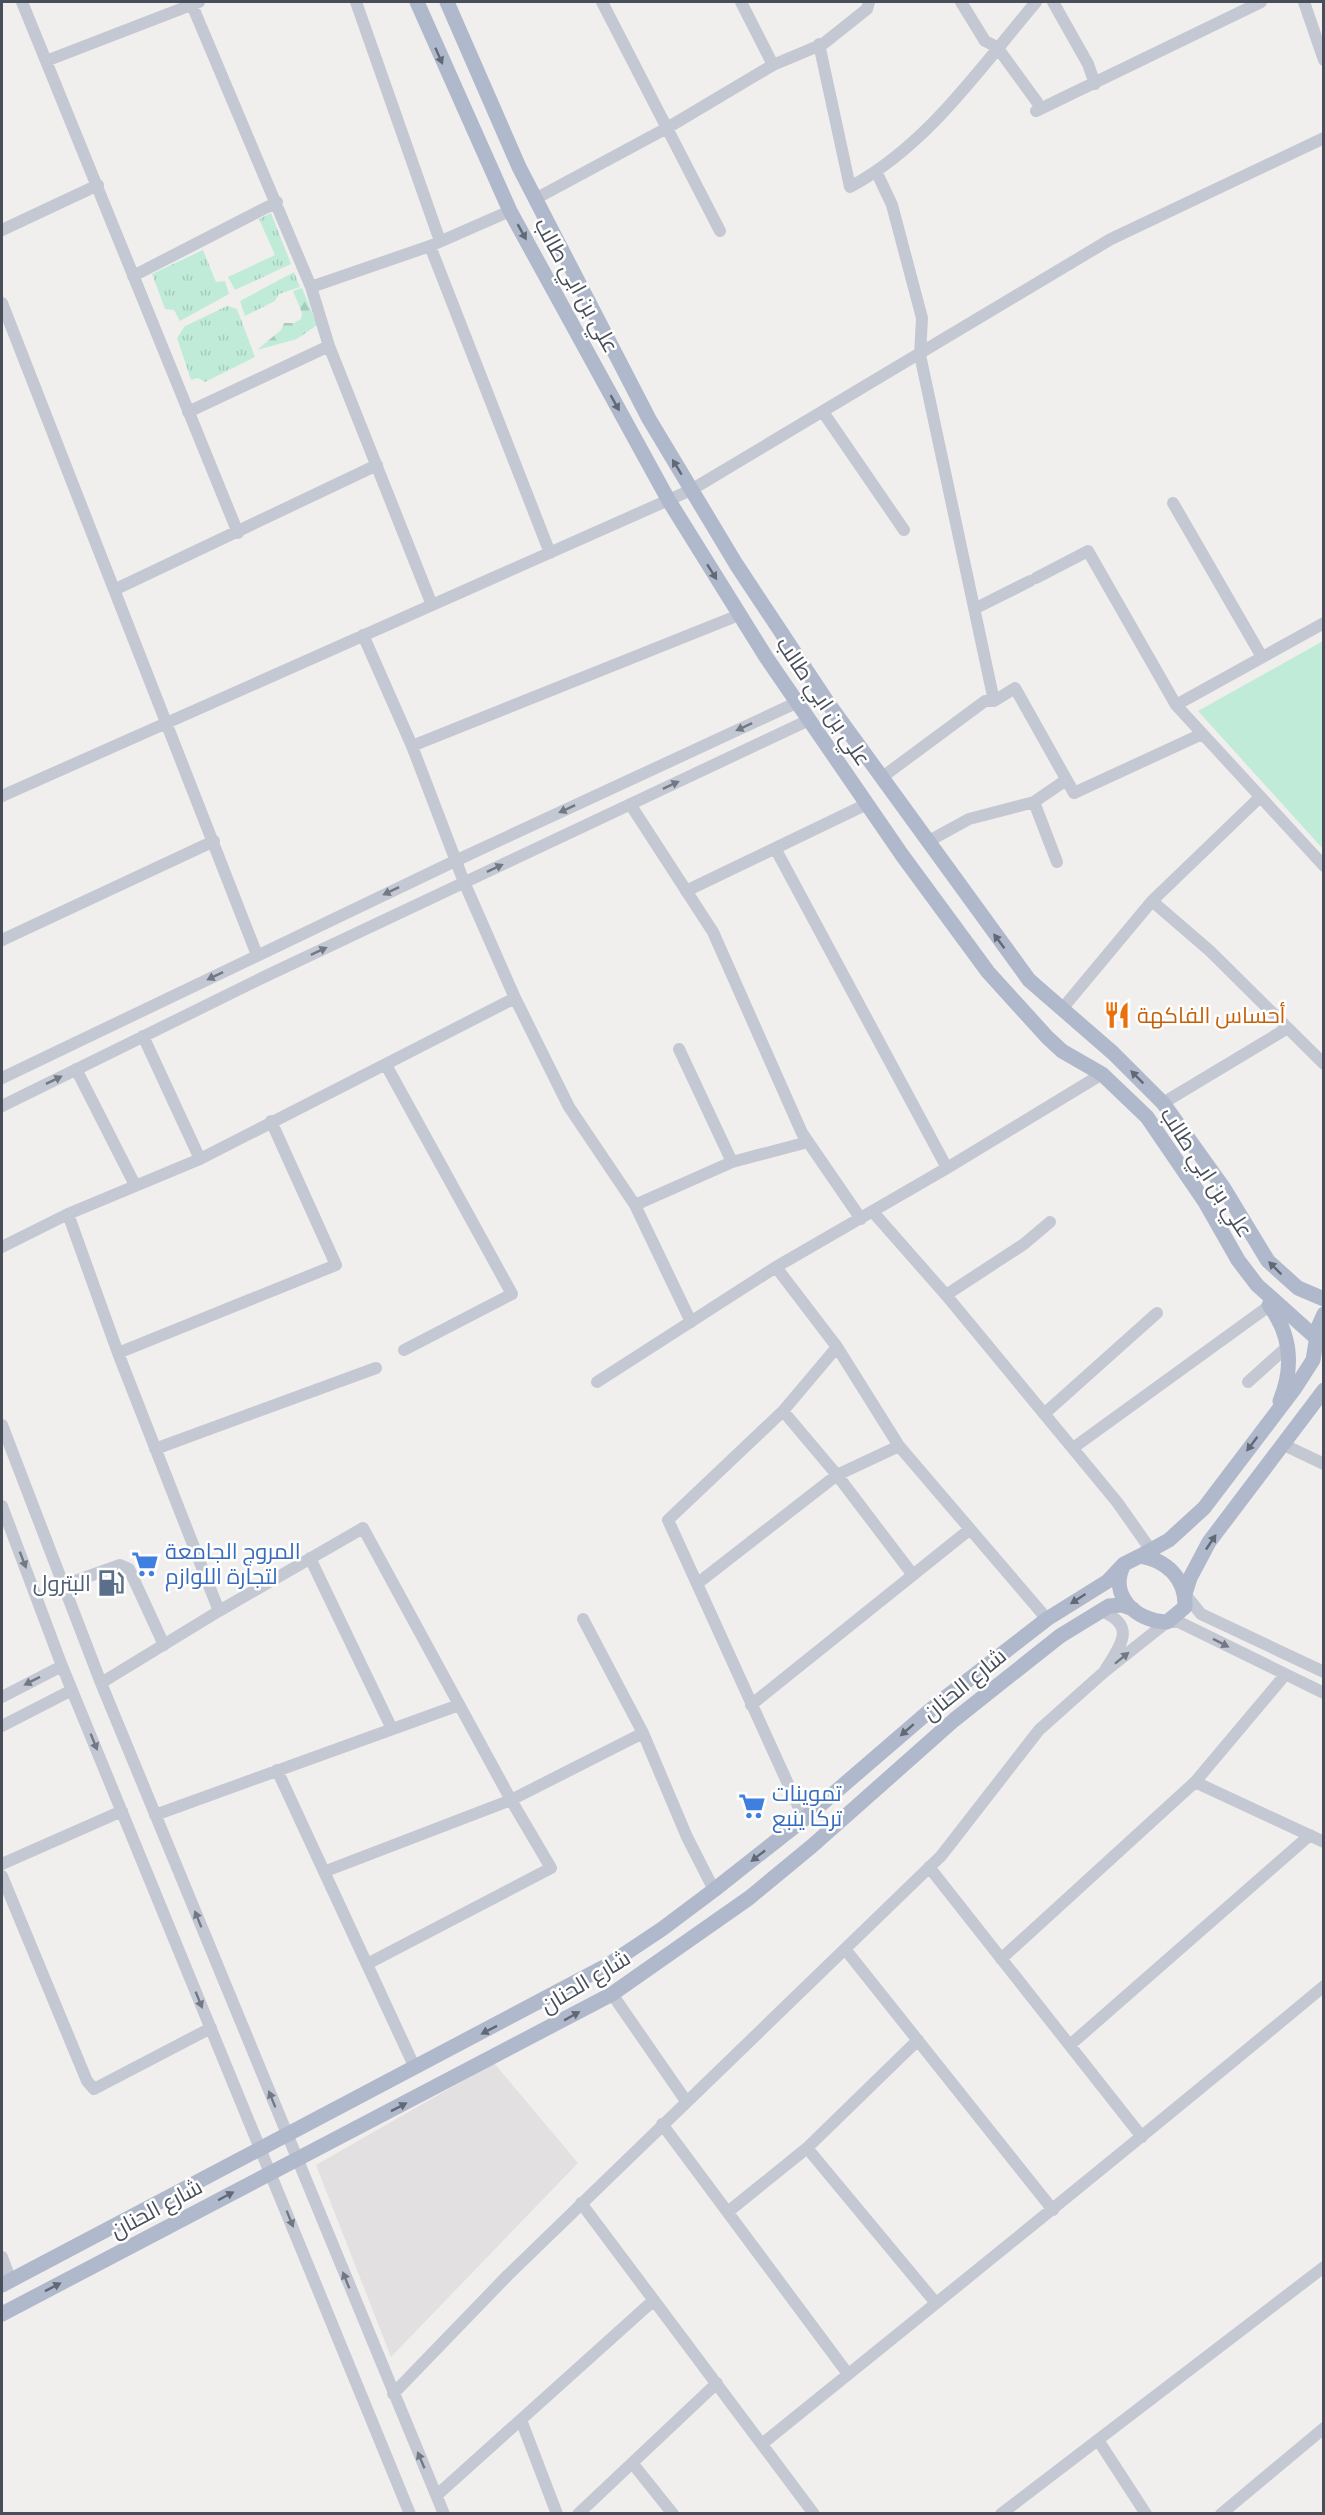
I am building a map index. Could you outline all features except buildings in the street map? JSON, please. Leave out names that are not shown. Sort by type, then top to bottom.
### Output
[{"type":"main road","name":"علي بن ابي طالب","points":[[417,2],[510,211],[669,501],[739,615],[867,804],[988,972],[1016,1006],[1062,1051],[1102,1074],[1147,1117],[1205,1202],[1238,1260],[1257,1285],[1318,1344]]},
{"type":"main road","name":"علي بن ابي طالب","points":[[447,2],[535,199],[629,382],[753,591],[881,778],[1029,980],[1137,1076],[1163,1103],[1223,1187],[1268,1261],[1298,1288],[1323,1299]]},
{"type":"main road","points":[[1257,1285],[1279,1318],[1288,1346],[1287,1383],[1273,1418]]},
{"type":"main road","points":[[1323,1314],[1313,1360],[1273,1418],[1204,1508],[1187,1526],[1148,1553],[1125,1564],[1118,1587],[1122,1598],[1133,1609],[1146,1618],[1167,1622],[1185,1607],[1185,1594],[1190,1578],[1209,1542],[1323,1390]]},
{"type":"main road","points":[[1148,1553],[1150,1557],[1172,1570],[1180,1580],[1185,1594]]},
{"type":"main road","name":"شارع الحنان","points":[[6,2283],[608,1965],[662,1929],[714,1890],[804,1820],[941,1701],[1047,1619],[1108,1581],[1125,1564]]},
{"type":"main road","name":"شارع الحنان","points":[[2,2314],[612,1994],[749,1898],[954,1720],[1060,1636],[1109,1606],[1122,1605],[1133,1609]]},
{"type":"street","points":[[22,2],[238,533]]},
{"type":"street","points":[[356,2],[435,244],[550,553]]},
{"type":"street","points":[[602,2],[720,231]]},
{"type":"street","points":[[741,2],[773,65]]},
{"type":"street","points":[[535,199],[667,128],[773,65],[819,44],[867,9],[868,2]]},
{"type":"street","points":[[961,2],[985,41],[997,47],[1037,106],[1095,84],[1261,2]]},
{"type":"street","points":[[819,44],[850,187],[877,173],[953,104],[997,47],[1036,2]]},
{"type":"street","points":[[1053,2],[1088,64],[1095,84]]},
{"type":"street","points":[[1304,2],[1323,60]]},
{"type":"street","points":[[46,61],[196,3],[311,287],[329,346],[432,605]]},
{"type":"street","points":[[2,796],[669,501],[920,355],[1111,239],[1323,138]]},
{"type":"street","points":[[877,173],[892,205],[922,318],[920,355],[949,498],[976,608],[994,701]]},
{"type":"street","points":[[2,230],[98,185]]},
{"type":"street","points":[[133,276],[277,202]]},
{"type":"street","points":[[311,287],[435,244],[510,211]]},
{"type":"street","points":[[2,303],[257,955]]},
{"type":"street","points":[[188,412],[329,346]]},
{"type":"street","points":[[823,412],[904,530]]},
{"type":"street","points":[[116,590],[377,465]]},
{"type":"street","points":[[1173,503],[1262,657]]},
{"type":"street","points":[[976,608],[1088,551],[1176,705],[1323,866]]},
{"type":"street","points":[[412,746],[739,615]]},
{"type":"street","points":[[1176,705],[1323,623]]},
{"type":"street","points":[[363,635],[412,746],[455,861],[515,998],[569,1107],[635,1205],[691,1322]]},
{"type":"street","points":[[881,778],[985,701],[994,701],[1015,688],[1074,793],[1202,734]]},
{"type":"street","points":[[2,1078],[455,861],[798,702]]},
{"type":"street","points":[[2,1106],[464,882],[810,720]]},
{"type":"street","points":[[927,842],[969,819],[1034,802],[1066,780]]},
{"type":"street","points":[[1062,1009],[1152,901],[1259,798]]},
{"type":"street","points":[[1034,802],[1057,862]]},
{"type":"street","points":[[630,804],[713,932],[808,1142],[861,1219]]},
{"type":"street","points":[[686,891],[867,804]]},
{"type":"street","points":[[2,940],[214,841]]},
{"type":"street","points":[[775,848],[947,1168]]},
{"type":"street","points":[[1152,901],[1210,951],[1323,1064]]},
{"type":"street","points":[[2,1247],[68,1214],[200,1159],[515,998]]},
{"type":"street","points":[[1163,1103],[1286,1029]]},
{"type":"street","points":[[144,1036],[200,1159]]},
{"type":"street","points":[[679,1049],[732,1162]]},
{"type":"street","points":[[386,1065],[512,1294],[404,1350]]},
{"type":"street","points":[[76,1069],[135,1185]]},
{"type":"street","points":[[597,1383],[776,1267],[873,1212],[1102,1074]]},
{"type":"street","points":[[118,1353],[336,1265],[271,1121]]},
{"type":"street","points":[[635,1205],[732,1162],[808,1142]]},
{"type":"street","points":[[873,1212],[946,1295],[1117,1502],[1148,1553]]},
{"type":"street","points":[[68,1214],[118,1353],[219,1611]]},
{"type":"street","points":[[946,1295],[1024,1244],[1050,1222]]},
{"type":"street","points":[[776,1267],[837,1347],[899,1446],[1047,1619]]},
{"type":"street","points":[[1072,1448],[1269,1306]]},
{"type":"street","points":[[1044,1414],[1157,1313]]},
{"type":"street","points":[[1248,1382],[1288,1346]]},
{"type":"street","points":[[804,1820],[668,1520],[783,1411],[837,1347]]},
{"type":"street","points":[[155,1449],[376,1368]]},
{"type":"street","points":[[783,1411],[837,1475],[913,1575]]},
{"type":"street","points":[[2,1425],[101,1683],[444,2514]]},
{"type":"street","points":[[1282,1444],[1323,1464]]},
{"type":"street","points":[[698,1583],[837,1475],[899,1446]]},
{"type":"street","points":[[2,1506],[72,1690],[410,2514]]},
{"type":"street","points":[[101,1683],[219,1611],[363,1528],[511,1800],[551,1868],[369,1963]]},
{"type":"street","points":[[751,1705],[969,1530]]},
{"type":"street","points":[[310,1558],[392,1729]]},
{"type":"street","points":[[64,1585],[120,1565],[129,1569],[164,1645]]},
{"type":"street","points":[[1185,1594],[1201,1614],[1323,1672]]},
{"type":"street","points":[[1101,1611],[1115,1616],[1121,1622],[1124,1634],[1122,1644],[1104,1672]]},
{"type":"street","points":[[583,1619],[643,1733],[687,1837],[714,1890]]},
{"type":"street","points":[[393,2394],[662,2124],[929,1867],[1039,1730],[1104,1672],[1167,1622],[1187,1626],[1323,1693]]},
{"type":"street","points":[[2,1697],[62,1665]]},
{"type":"street","points":[[1001,1959],[1195,1782],[1285,1675]]},
{"type":"street","points":[[2,1726],[72,1690]]},
{"type":"street","points":[[155,1815],[459,1705]]},
{"type":"street","points":[[326,1871],[511,1800],[643,1733]]},
{"type":"street","points":[[277,1770],[369,1963],[415,2068]]},
{"type":"street","points":[[1195,1782],[1323,1842]]},
{"type":"street","points":[[2,1864],[122,1811]]},
{"type":"street","points":[[1070,2045],[1310,1835]]},
{"type":"street","points":[[929,1867],[1142,2137]]},
{"type":"street","points":[[2,1876],[87,2081],[94,2089],[211,2028]]},
{"type":"street","points":[[845,1949],[1053,2210]]},
{"type":"street","points":[[762,2444],[935,2302],[1053,2210],[1323,1986]]},
{"type":"street","points":[[612,1994],[686,2101]]},
{"type":"street","points":[[729,2211],[807,2148],[918,2040]]},
{"type":"street","points":[[662,2124],[729,2211],[848,2374]]},
{"type":"street","points":[[807,2148],[935,2302]]},
{"type":"street","points":[[581,2204],[814,2514]]},
{"type":"street","points":[[2,2257],[6,2283]]},
{"type":"street","points":[[1001,2514],[1323,2267]]},
{"type":"street","points":[[436,2495],[654,2300]]},
{"type":"street","points":[[578,2514],[717,2384]]},
{"type":"street","points":[[521,2420],[557,2514]]},
{"type":"street","points":[[1221,2514],[1323,2428]]},
{"type":"street","points":[[1098,2440],[1146,2514]]},
{"type":"street","points":[[633,2464],[673,2514]]},
{"type":"shaded area","points":[[494,2063],[578,2163],[391,2357],[316,2165]]},
{"type":"green space","points":[[271,213],[291,264],[235,290],[228,277],[275,255],[259,219]]},
{"type":"green space","points":[[203,250],[216,282],[225,281],[229,294],[180,321],[174,310],[165,309],[152,274]]},
{"type":"green space","points":[[294,272],[300,287],[279,294],[275,301],[245,316],[240,301]]},
{"type":"green space","points":[[302,288],[317,325],[297,339],[257,350],[281,330],[284,323],[294,323],[301,319],[302,313],[293,291]]},
{"type":"green space","points":[[227,306],[237,309],[255,357],[205,382],[198,378],[191,380],[177,338],[185,326]]},
{"type":"green space","points":[[1323,641],[1323,849],[1198,711]]},
{"type":"place","name":"أحساس الفاكهة","points":[[1117,1015]]},
{"type":"place","name":"المروج الجامعة لتجارة اللوازم","points":[[145,1564]]},
{"type":"place","name":"البترول","points":[[111,1583]]},
{"type":"place","name":"تموينات تركا ينبع","points":[[752,1806]]}]
